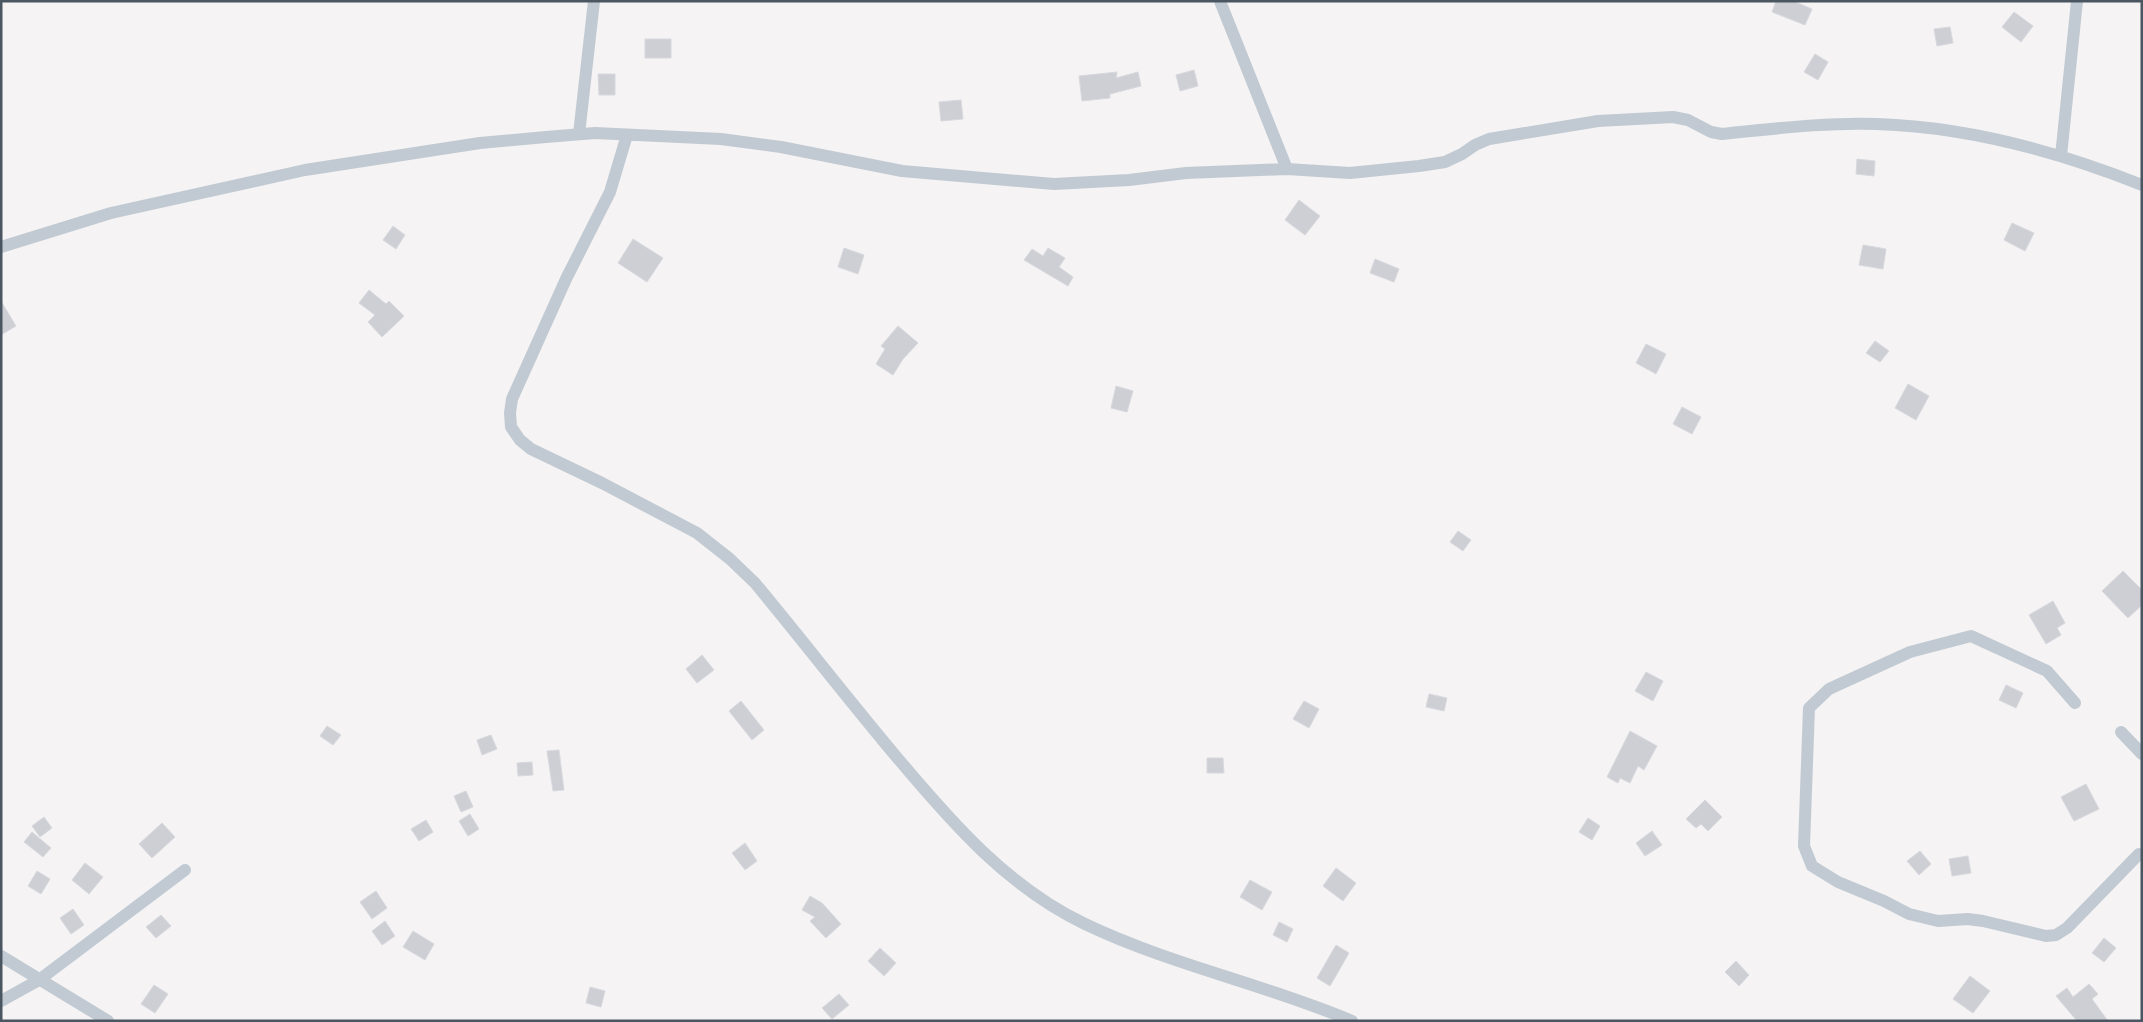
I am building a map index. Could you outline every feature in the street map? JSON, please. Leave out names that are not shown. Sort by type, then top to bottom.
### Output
[{"type":"street","points":[[579,134],[594,1]]},
{"type":"street","points":[[1220,1],[1287,169]]},
{"type":"street","points":[[2061,156],[2076,1]]},
{"type":"street","points":[[1,247],[111,213],[305,170],[471,144],[579,134],[721,139],[781,146],[902,171],[1054,184],[1128,180],[1186,173],[1287,169],[1350,174],[1445,162],[1475,145],[1511,134],[1598,121],[1673,117],[1688,120],[1710,132],[1722,134],[1876,124],[1959,130],[1993,137],[2061,156],[2097,167],[2142,185]]},
{"type":"street","points":[[627,135],[610,192],[566,279],[512,400],[510,413],[514,433],[531,449],[602,483],[697,533],[730,559],[755,583],[946,816],[992,861],[1044,901],[1085,924],[1148,949],[1202,970],[1308,1002],[1352,1021]]},
{"type":"street","points":[[2075,703],[2047,671],[1971,636],[1910,652],[1829,689],[1809,708],[1804,846],[1812,866],[1838,882],[1884,901],[1909,914],[1938,921],[1983,921],[2046,936],[2056,934],[2067,928],[2141,854]]},
{"type":"street","points":[[2121,732],[2142,754]]},
{"type":"street","points":[[1,1001],[39,980],[185,870]]},
{"type":"street","points":[[1,956],[108,1021]]},
{"type":"building","points":[[1776,1],[1793,1],[1812,9],[1805,25],[1772,12]]},
{"type":"building","points":[[2014,12],[2033,26],[2021,42],[2002,27]]},
{"type":"building","points":[[1950,27],[1953,43],[1937,46],[1934,29]]},
{"type":"building","points":[[645,39],[671,39],[671,58],[645,58]]},
{"type":"building","points":[[1815,54],[1828,62],[1818,80],[1804,72]]},
{"type":"building","points":[[1194,70],[1198,86],[1180,91],[1176,75]]},
{"type":"building","points":[[1117,72],[1116,78],[1138,72],[1141,86],[1110,94],[1110,98],[1082,101],[1079,76]]},
{"type":"building","points":[[598,74],[615,74],[615,95],[599,95]]},
{"type":"building","points":[[961,100],[963,119],[941,121],[939,102]]},
{"type":"building","points":[[1857,159],[1875,161],[1874,176],[1856,174]]},
{"type":"building","points":[[1299,200],[1320,216],[1305,235],[1285,220]]},
{"type":"building","points":[[2012,223],[2034,233],[2025,251],[2004,240]]},
{"type":"building","points":[[393,226],[405,235],[396,249],[383,240]]},
{"type":"building","points":[[633,239],[663,258],[647,282],[618,263]]},
{"type":"building","points":[[1863,245],[1886,249],[1883,269],[1859,265]]},
{"type":"building","points":[[844,248],[864,255],[858,274],[838,267]]},
{"type":"building","points":[[1048,248],[1065,258],[1059,267],[1073,277],[1068,286],[1024,260],[1032,249],[1043,256]]},
{"type":"building","points":[[1375,259],[1399,269],[1394,282],[1370,273]]},
{"type":"building","points":[[369,290],[386,304],[389,301],[404,316],[382,337],[368,322],[375,315],[359,303]]},
{"type":"building","points":[[1,301],[16,326],[1,335]]},
{"type":"building","points":[[898,326],[918,343],[903,359],[893,375],[876,364],[885,349],[881,346]]},
{"type":"building","points":[[1875,341],[1889,351],[1880,362],[1866,353]]},
{"type":"building","points":[[1646,344],[1666,354],[1656,374],[1636,363]]},
{"type":"building","points":[[1908,384],[1929,396],[1916,420],[1895,408]]},
{"type":"building","points":[[1116,386],[1133,391],[1127,412],[1111,408]]},
{"type":"building","points":[[1682,407],[1701,417],[1692,434],[1673,424]]},
{"type":"building","points":[[1458,531],[1471,540],[1463,551],[1450,542]]},
{"type":"building","points":[[2123,571],[2142,590],[2142,605],[2128,618],[2102,591]]},
{"type":"building","points":[[2053,601],[2065,623],[2057,628],[2061,635],[2046,644],[2029,615]]},
{"type":"building","points":[[702,655],[714,670],[697,683],[686,669]]},
{"type":"building","points":[[1646,672],[1663,681],[1653,701],[1635,691]]},
{"type":"building","points":[[2006,685],[2023,693],[2016,708],[1999,700]]},
{"type":"building","points":[[1429,694],[1447,698],[1444,711],[1426,707]]},
{"type":"building","points":[[741,701],[764,730],[752,740],[729,711]]},
{"type":"building","points":[[1304,701],[1319,709],[1309,728],[1293,719]]},
{"type":"building","points":[[327,726],[341,735],[333,745],[320,736]]},
{"type":"building","points":[[1630,731],[1657,746],[1644,770],[1638,766],[1630,783],[1620,778],[1618,783],[1607,777]]},
{"type":"building","points":[[491,735],[497,749],[482,755],[477,740]]},
{"type":"building","points":[[559,750],[564,790],[553,791],[547,751]]},
{"type":"building","points":[[1207,758],[1223,758],[1224,773],[1207,773]]},
{"type":"building","points":[[532,762],[533,775],[518,776],[517,763]]},
{"type":"building","points":[[2086,784],[2099,809],[2074,821],[2061,797]]},
{"type":"building","points":[[466,791],[473,807],[461,812],[454,796]]},
{"type":"building","points":[[1705,800],[1722,817],[1708,831],[1701,824],[1696,828],[1686,819]]},
{"type":"building","points":[[470,814],[479,829],[468,836],[459,821]]},
{"type":"building","points":[[44,817],[52,828],[40,837],[32,826]]},
{"type":"building","points":[[1588,818],[1600,826],[1592,840],[1579,832]]},
{"type":"building","points":[[426,820],[433,832],[419,841],[411,829]]},
{"type":"building","points":[[162,823],[175,837],[152,858],[139,844]]},
{"type":"building","points":[[1652,831],[1662,845],[1645,856],[1636,843]]},
{"type":"building","points":[[32,832],[51,848],[43,857],[24,842]]},
{"type":"building","points":[[745,843],[757,861],[745,870],[732,853]]},
{"type":"building","points":[[1920,851],[1931,864],[1919,875],[1907,861]]},
{"type":"building","points":[[1968,856],[1971,873],[1952,876],[1949,859]]},
{"type":"building","points":[[85,863],[103,877],[89,894],[72,880]]},
{"type":"building","points":[[1336,868],[1356,883],[1343,901],[1323,886]]},
{"type":"building","points":[[37,871],[50,879],[41,894],[28,886]]},
{"type":"building","points":[[1250,880],[1272,892],[1262,910],[1240,897]]},
{"type":"building","points":[[376,891],[387,908],[372,919],[360,902]]},
{"type":"building","points":[[810,896],[822,903],[841,924],[826,938],[810,921],[815,917],[802,910]]},
{"type":"building","points":[[73,909],[84,925],[71,934],[60,918]]},
{"type":"building","points":[[161,915],[171,926],[156,938],[146,927]]},
{"type":"building","points":[[385,921],[395,936],[382,945],[372,931]]},
{"type":"building","points":[[1279,922],[1293,929],[1287,942],[1273,935]]},
{"type":"building","points":[[413,931],[434,944],[425,960],[403,947]]},
{"type":"building","points":[[2104,938],[2116,948],[2104,962],[2092,953]]},
{"type":"building","points":[[1336,945],[1349,953],[1330,986],[1317,978]]},
{"type":"building","points":[[880,948],[896,963],[884,976],[868,961]]},
{"type":"building","points":[[1736,961],[1749,975],[1739,986],[1725,972]]},
{"type":"building","points":[[1970,976],[1990,991],[1973,1013],[1953,999]]},
{"type":"building","points":[[2089,984],[2098,994],[2092,999],[2108,1021],[2077,1021],[2056,996],[2067,988],[2073,997]]},
{"type":"building","points":[[154,985],[168,994],[155,1013],[141,1004]]},
{"type":"building","points":[[590,987],[605,991],[601,1007],[586,1003]]},
{"type":"building","points":[[839,994],[849,1005],[832,1019],[822,1008]]}]
